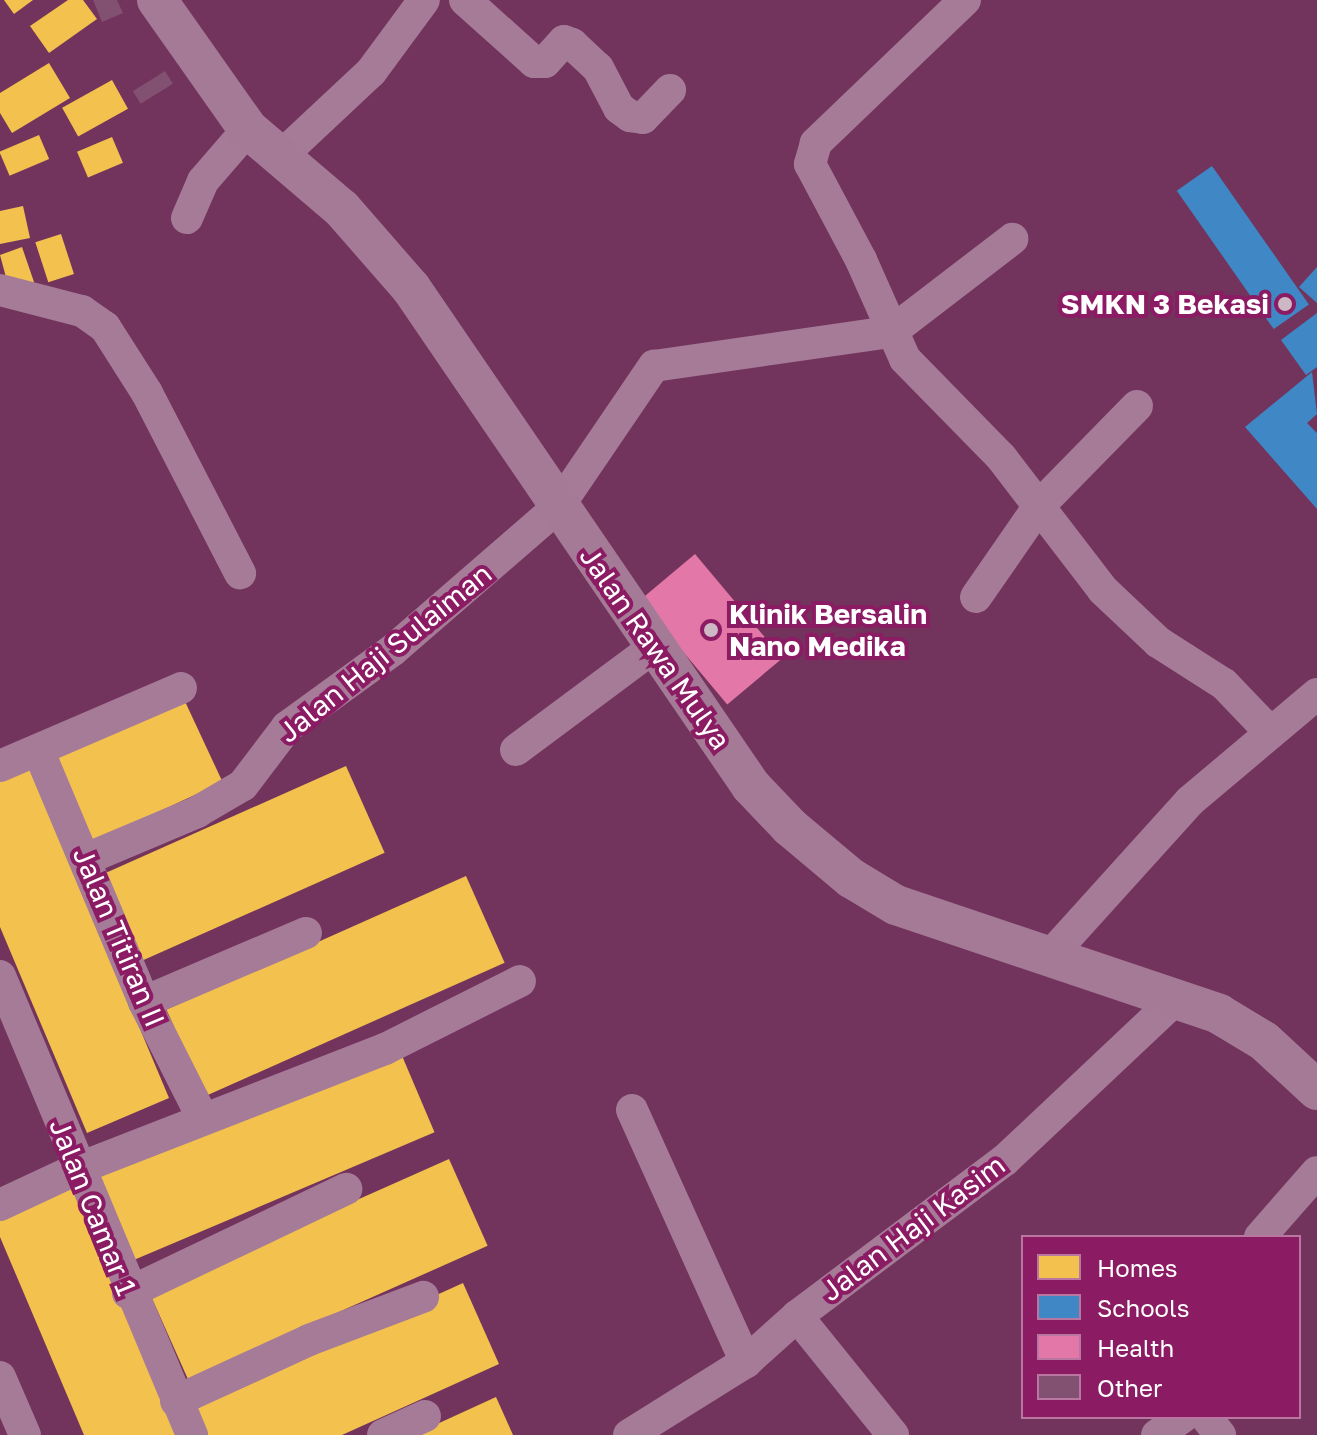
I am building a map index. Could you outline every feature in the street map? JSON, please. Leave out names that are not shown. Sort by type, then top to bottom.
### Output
[{"type":"main road","name":"Jalan Rawa Mulya","points":[[157,0],[248,129],[342,209],[378,246],[514,433],[558,507],[751,786],[851,878],[925,917],[1178,997],[1264,1041],[1317,1090]]},
{"type":"street","points":[[279,158],[371,72],[424,0]]},
{"type":"street","points":[[465,0],[534,62],[545,62],[564,41],[572,44],[598,68],[619,108],[630,116],[643,118],[670,90]]},
{"type":"street","points":[[965,0],[816,143],[810,164],[861,260],[891,332],[916,372],[1001,457],[1103,590],[1158,642],[1224,684],[1269,731]]},
{"type":"street","points":[[187,218],[203,181],[248,129]]},
{"type":"street","points":[[891,332],[1012,239]]},
{"type":"street","points":[[0,290],[82,311],[105,327],[147,393],[240,573]]},
{"type":"street","name":"Jalan Haji Sulaiman","points":[[86,859],[234,793],[287,727],[393,650],[558,507],[654,366],[891,332]]},
{"type":"street","points":[[976,597],[1039,506],[1137,406]]},
{"type":"street","points":[[516,750],[654,647]]},
{"type":"street","points":[[0,766],[39,752],[181,688]]},
{"type":"street","points":[[1049,957],[1190,801],[1269,731],[1317,694]]},
{"type":"street","name":"Jalan Titiran II","points":[[39,752],[144,1002],[203,1119]]},
{"type":"street","points":[[144,1002],[306,933]]},
{"type":"street","name":"Jalan Camar 1","points":[[0,976],[128,1293],[192,1435]]},
{"type":"street","points":[[0,1205],[77,1169],[385,1049],[520,981]]},
{"type":"street","name":"Jalan Haji Kasim","points":[[629,1435],[746,1362],[797,1316],[1005,1160],[1178,997]]},
{"type":"street","points":[[632,1110],[746,1362]]},
{"type":"street","points":[[1262,1235],[1317,1172]]},
{"type":"street","points":[[128,1293],[346,1189]]},
{"type":"street","points":[[176,1401],[309,1340],[423,1297]]},
{"type":"street","points":[[797,1316],[893,1435]]},
{"type":"street","points":[[0,1377],[25,1435]]},
{"type":"street","points":[[383,1435],[425,1416]]},
{"type":"street","points":[[1157,1435],[1180,1419]]},
{"type":"street","points":[[1208,1419],[1220,1435]]},
{"type":"building: Homes","points":[[4,0],[33,0],[14,14]]},
{"type":"building: Homes","points":[[68,0],[83,0],[97,19],[49,53],[30,26]]},
{"type":"building: Homes","points":[[49,63],[70,98],[12,133],[0,113],[0,93]]},
{"type":"building: Homes","points":[[112,80],[128,109],[78,136],[62,108]]},
{"type":"building: Homes","points":[[39,135],[49,159],[10,176],[0,152]]},
{"type":"building: Homes","points":[[112,137],[123,163],[88,178],[77,152]]},
{"type":"building: Homes","points":[[23,206],[30,238],[0,244],[0,211]]},
{"type":"building: Homes","points":[[61,234],[74,274],[48,282],[35,242]]},
{"type":"building: Homes","points":[[22,247],[34,282],[10,292],[0,255]]},
{"type":"building: Homes","points":[[182,695],[223,782],[92,843],[51,756]]},
{"type":"building: Homes","points":[[346,766],[385,853],[138,963],[99,876]]},
{"type":"building: Homes","points":[[30,767],[169,1098],[87,1133],[0,927],[0,780]]},
{"type":"building: Homes","points":[[466,876],[505,963],[205,1096],[166,1009]]},
{"type":"building: Homes","points":[[397,1044],[435,1132],[133,1261],[95,1172]]},
{"type":"building: Homes","points":[[449,1159],[488,1246],[188,1379],[149,1292]]},
{"type":"building: Homes","points":[[73,1181],[181,1435],[84,1435],[0,1237],[0,1213]]},
{"type":"building: Homes","points":[[463,1283],[499,1364],[342,1435],[199,1435],[187,1408]]},
{"type":"building: Homes","points":[[496,1397],[513,1435],[413,1435]]},
{"type":"building: Schools","points":[[1212,166],[1309,304],[1274,329],[1177,191]]},
{"type":"building: Schools","points":[[1317,267],[1317,303],[1299,287]]},
{"type":"building: Schools","points":[[1317,313],[1317,367],[1306,375],[1281,340]]},
{"type":"building: Schools","points":[[1312,372],[1317,414],[1307,423],[1317,433],[1317,509],[1245,427]]},
{"type":"building: Health","name":"Klinik Bersalin Nano Medika","points":[[695,554],[782,658],[727,704],[640,600]]},
{"type":"building: Other","points":[[93,0],[117,0],[123,13],[102,22]]},
{"type":"building: Other","points":[[165,71],[173,84],[141,104],[133,91]]},
{"type":"place","name":"SMKN 3 Bekasi","points":[[1285,304]]},
{"type":"place","name":"Klinik Bersalin Nano Medika","points":[[711,630]]}]
